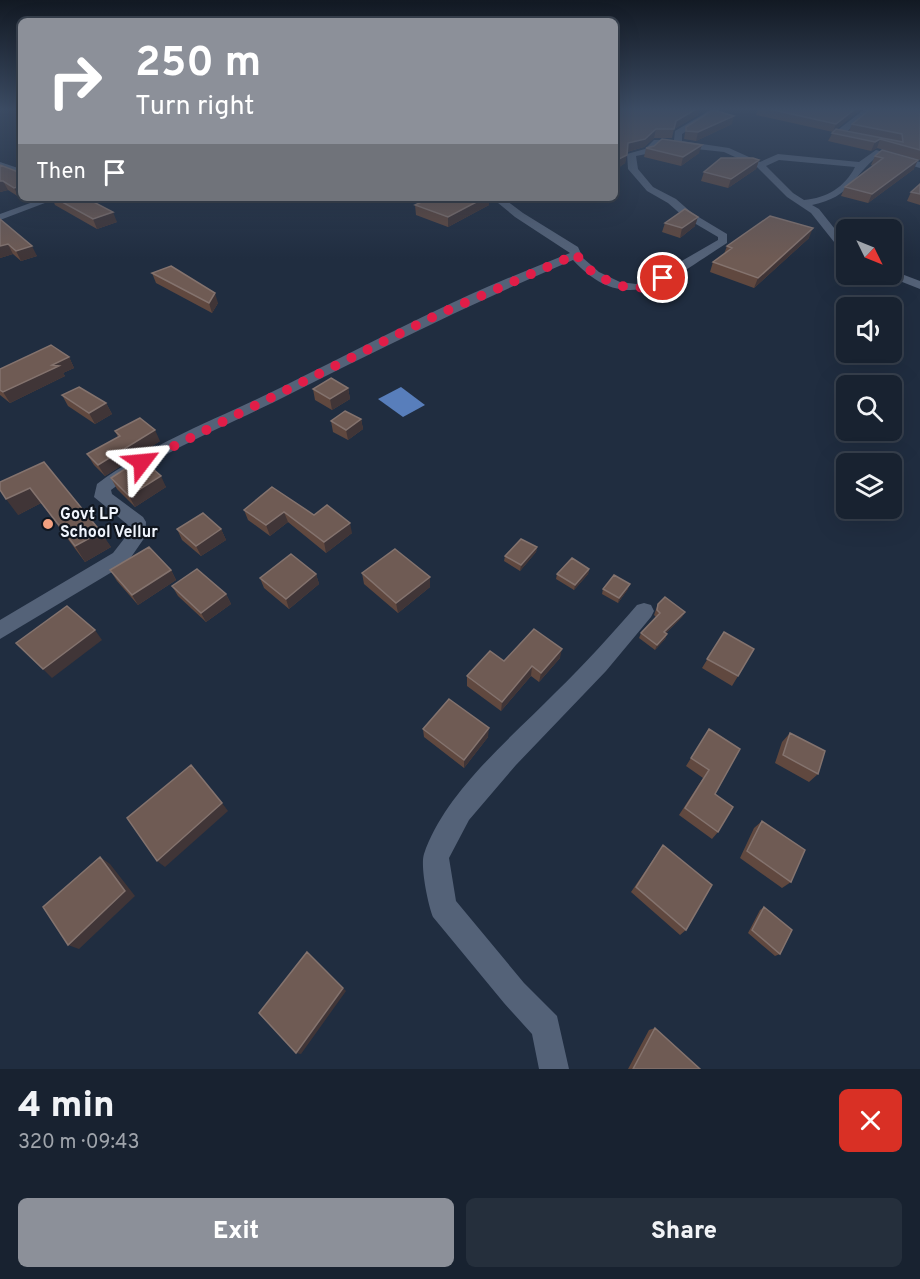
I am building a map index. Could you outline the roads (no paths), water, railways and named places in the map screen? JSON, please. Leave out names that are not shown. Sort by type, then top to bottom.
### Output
[{"type":"street","points":[[501,201],[574,249],[578,259],[595,274],[617,285],[636,288],[651,284],[699,258],[723,241],[723,236],[672,201],[650,189],[633,169],[629,159]]},
{"type":"street","points":[[746,159],[760,165],[790,195],[815,211],[836,237]]},
{"type":"street","points":[[760,165],[774,159]]},
{"type":"street","points":[[798,159],[861,165]]},
{"type":"street","points":[[802,203],[815,203],[839,194],[857,175],[861,165],[869,159]]},
{"type":"street","points":[[898,159],[920,165]]},
{"type":"street","points":[[0,165],[18,171]]},
{"type":"street","points":[[0,217],[45,201]]},
{"type":"street","points":[[0,630],[111,563],[136,537],[137,522],[103,497],[103,488],[120,475],[179,442],[437,315],[577,254]]},
{"type":"street","points":[[902,278],[920,285]]},
{"type":"street","points":[[554,1069],[546,1027],[514,993],[443,907],[436,857],[460,811],[508,757],[599,664],[644,611]]},
{"type":"water","points":[[401,387],[425,405],[403,417],[378,399]]},
{"type":"place","name":"Govt LP School Vellur","points":[[48,524]]}]
